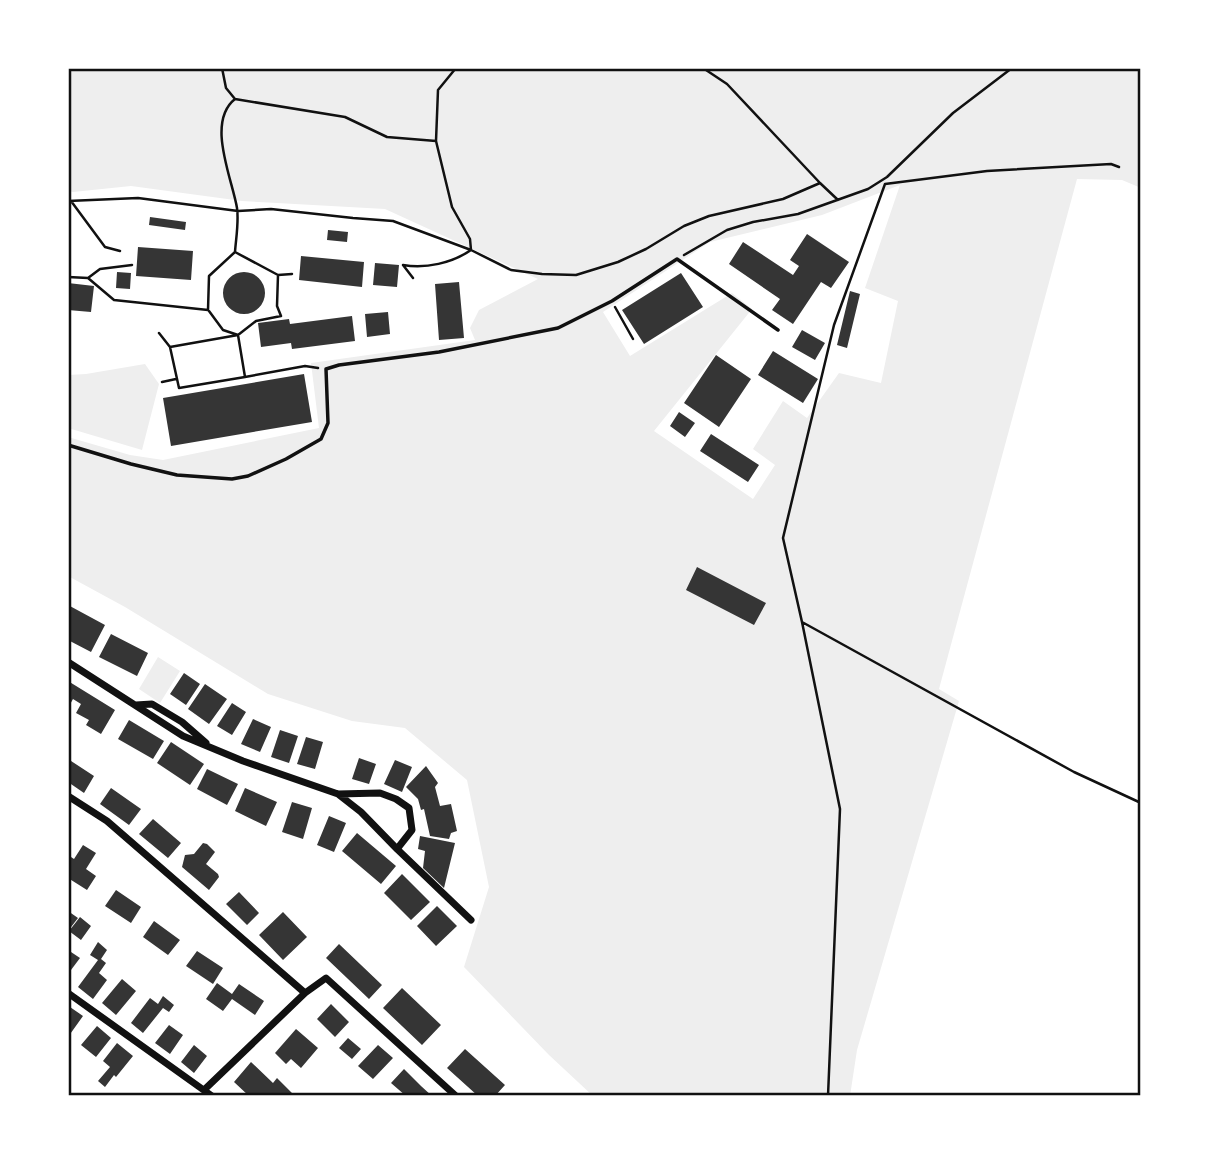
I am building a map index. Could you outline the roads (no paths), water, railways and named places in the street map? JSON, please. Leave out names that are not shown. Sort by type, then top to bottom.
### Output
[{"type":"street","points":[[68,662],[183,736],[243,761],[338,794],[361,812],[471,920]]},
{"type":"street","points":[[338,794],[380,793],[409,808],[411,830],[397,849]]},
{"type":"street","points":[[68,796],[107,821],[305,993]]},
{"type":"street","points":[[204,1090],[305,993],[326,978],[456,1096]]},
{"type":"street","points":[[68,993],[212,1096]]},
{"type":"lane","points":[[68,445],[177,475],[232,479],[248,476],[321,439],[328,423],[326,369],[439,352],[558,328],[612,301],[677,259],[778,330]]}]
